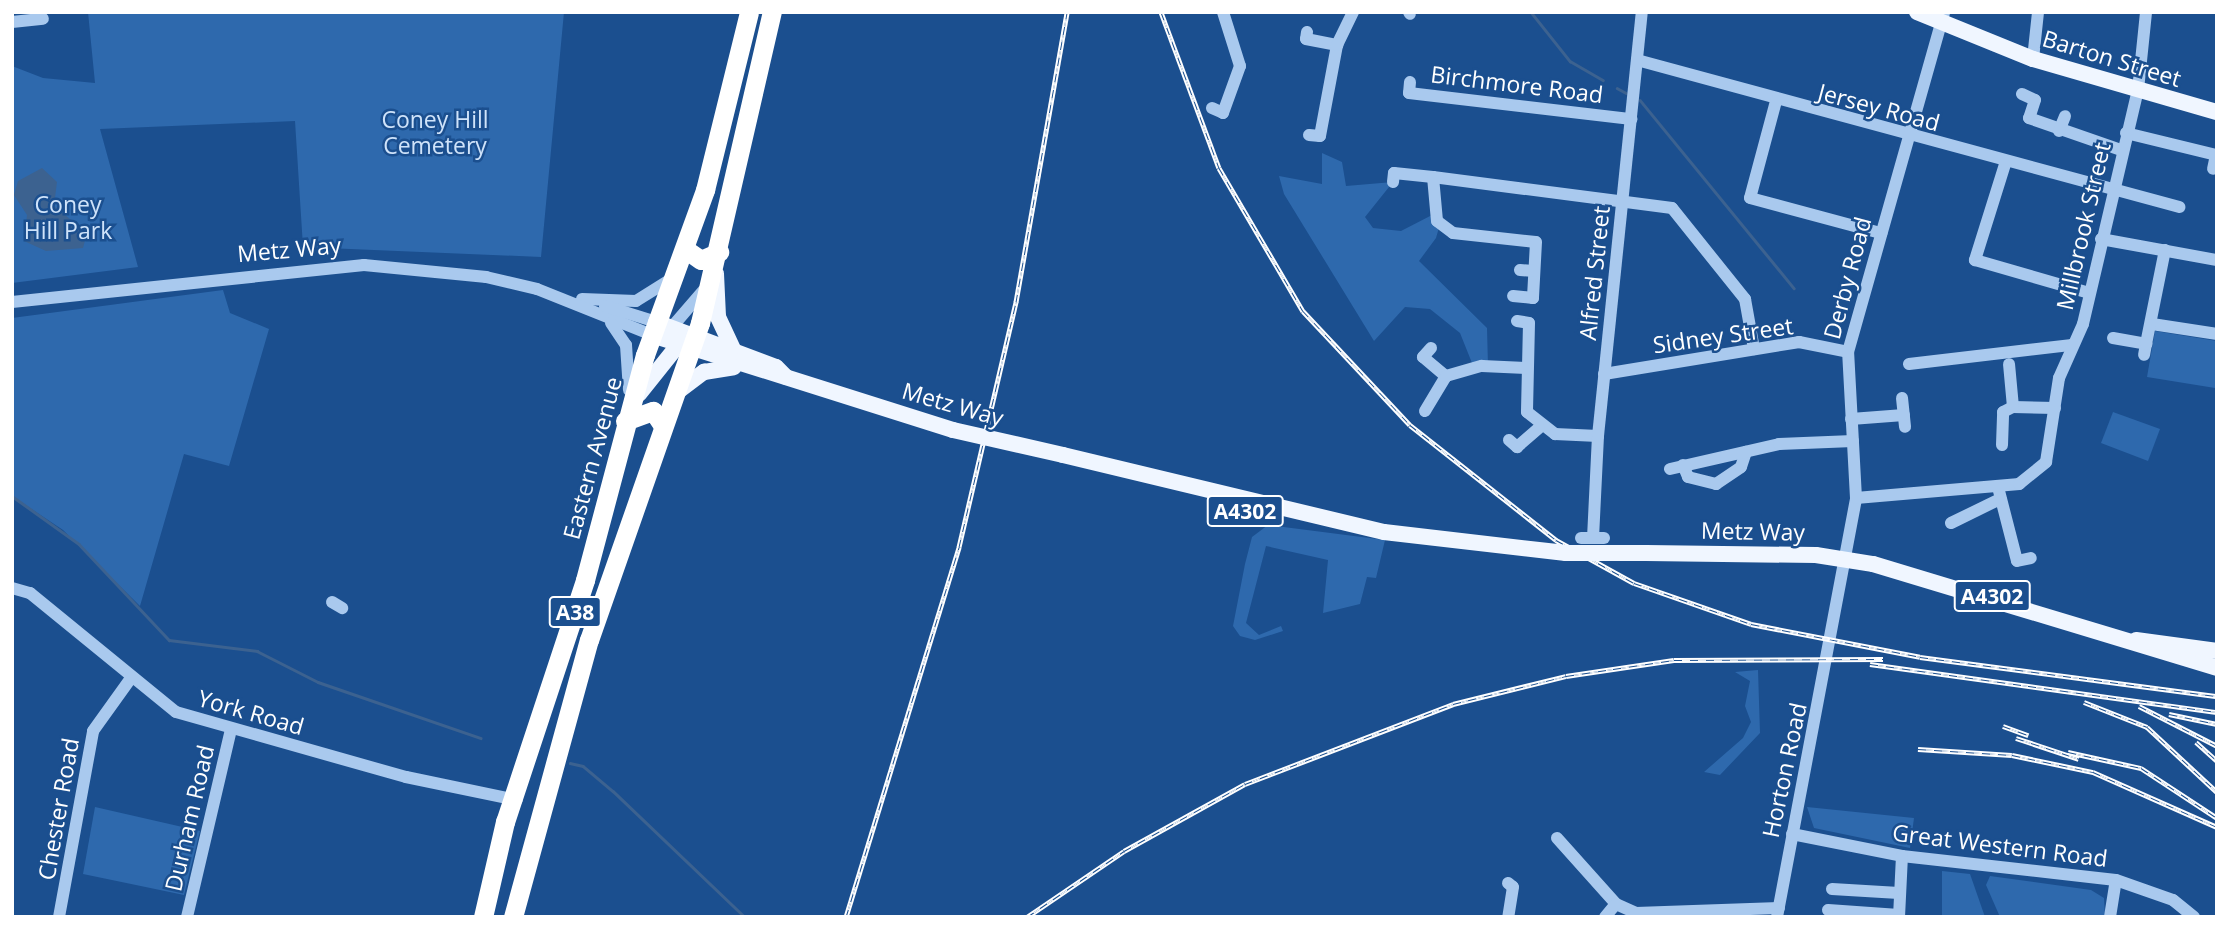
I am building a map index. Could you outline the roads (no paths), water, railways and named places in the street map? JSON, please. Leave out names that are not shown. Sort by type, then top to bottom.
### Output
[{"type":"highway","name":"Eastern Avenue","points":[[513,917],[539,809],[663,426],[676,394],[676,271],[685,250],[749,12]]},
{"type":"highway","name":"Eastern Avenue","points":[[483,917],[593,551],[627,416],[718,257],[772,12]]},
{"type":"highway","points":[[685,250],[701,260],[718,257]]},
{"type":"highway","points":[[627,416],[653,411],[663,426]]},
{"type":"highway","points":[[516,800],[539,809]]},
{"type":"highway","points":[[488,895],[518,894]]},
{"type":"main road","name":"Barton Street","points":[[1917,12],[1942,18],[2033,59],[2217,112]]},
{"type":"main road","points":[[718,257],[718,317],[733,349]]},
{"type":"main road","name":"Metz Way","points":[[674,335],[733,349],[786,377]]},
{"type":"main road","name":"Metz Way","points":[[674,335],[744,367],[786,377],[953,430],[1384,532],[1566,553],[1816,555],[1872,564],[1941,580],[2109,637],[2217,668]]},
{"type":"main road","points":[[676,394],[704,372],[744,367]]},
{"type":"main road","name":"Metz Way","points":[[2109,637],[2217,651]]},
{"type":"street","points":[[1222,113],[1240,66],[1223,12]]},
{"type":"street","points":[[1309,135],[1320,136],[1337,45],[1353,12]]},
{"type":"street","name":"Alfred Street","points":[[1592,538],[1598,436],[1642,12]]},
{"type":"street","points":[[2033,59],[2038,12]]},
{"type":"street","name":"Millbrook Street","points":[[1951,523],[1999,493],[2019,484],[2046,462],[2070,345],[2089,293],[2111,190],[2138,90],[2146,12]]},
{"type":"street","points":[[12,22],[43,16],[46,34]]},
{"type":"street","name":"Derby Road","points":[[1835,632],[1856,498],[1848,352],[1906,136],[1942,18]]},
{"type":"street","points":[[1307,32],[1306,39],[1337,45]]},
{"type":"street","name":"Jersey Road","points":[[1637,60],[1776,101],[2179,207]]},
{"type":"street","name":"Birchmore Road","points":[[1410,82],[1409,93],[1631,119]]},
{"type":"street","points":[[2022,94],[2035,100],[2029,118],[2059,131],[2121,150]]},
{"type":"street","points":[[1776,101],[1750,198],[1881,233]]},
{"type":"street","points":[[2059,131],[2065,116]]},
{"type":"street","points":[[2126,132],[2216,155],[2213,170]]},
{"type":"street","points":[[2006,161],[1975,260],[2089,293]]},
{"type":"street","points":[[1393,182],[1394,173],[1623,198],[1672,208],[1745,299],[1754,349]]},
{"type":"street","points":[[1433,177],[1437,221],[1453,233],[1536,242],[1533,298],[1513,296]]},
{"type":"street","points":[[2101,240],[2217,260]]},
{"type":"street","points":[[2113,338],[2145,350],[2165,250]]},
{"type":"street","name":"Metz Way","points":[[12,302],[364,265],[486,277],[567,300],[607,320],[674,335]]},
{"type":"street","points":[[1520,270],[1534,271]]},
{"type":"street","points":[[582,299],[644,299],[676,271]]},
{"type":"street","name":"Metz Way","points":[[567,300],[582,299],[674,335]]},
{"type":"street","points":[[607,320],[628,353],[627,416]]},
{"type":"street","points":[[1517,321],[1530,323],[1527,412],[1539,428],[1598,436]]},
{"type":"street","points":[[2152,324],[2217,334]]},
{"type":"street","name":"Sidney Street","points":[[1604,374],[1800,342],[1848,352]]},
{"type":"street","points":[[1909,364],[2070,345]]},
{"type":"street","points":[[1431,348],[1423,357],[1447,376]]},
{"type":"street","points":[[2009,363],[2013,407]]},
{"type":"street","points":[[1425,411],[1447,376],[1482,366],[1527,368]]},
{"type":"street","points":[[1852,419],[1905,421],[1902,398]]},
{"type":"street","points":[[2002,445],[2003,412],[2013,407],[2055,408]]},
{"type":"street","points":[[1509,440],[1517,447],[1539,428]]},
{"type":"street","points":[[1746,452],[1741,467],[1716,484],[1688,477],[1676,467],[1746,452],[1853,441]]},
{"type":"street","points":[[1999,493],[2017,561],[2031,558]]},
{"type":"street","name":"Millbrook Street","points":[[1856,498],[1999,493]]},
{"type":"street","name":"York Road","points":[[12,588],[30,593],[176,712],[231,729],[516,800]]},
{"type":"street","name":"Horton Road","points":[[1778,912],[1835,632]]},
{"type":"street","name":"Chester Road","points":[[59,917],[93,731],[131,678]]},
{"type":"street","name":"Durham Road","points":[[187,917],[231,729]]},
{"type":"street","name":"Great Western Road","points":[[1792,834],[1902,856],[2116,880],[2173,900],[2194,917]]},
{"type":"street","points":[[1557,838],[1616,904],[1660,916],[1778,912]]},
{"type":"street","points":[[1828,910],[1899,916],[1902,856]]},
{"type":"street","points":[[2110,917],[2116,880]]},
{"type":"street","points":[[1508,917],[1513,887]]},
{"type":"street","points":[[1832,889],[1899,893]]},
{"type":"street","points":[[1605,917],[1616,904]]},
{"type":"waterway","points":[[1531,12],[1570,61],[1603,80]]},
{"type":"waterway","points":[[1617,88],[1626,93]]},
{"type":"waterway","points":[[1640,100],[1794,288]]},
{"type":"waterway","points":[[12,496],[79,544],[169,640],[257,651],[318,682],[481,738]]},
{"type":"waterway","points":[[570,763],[583,766],[613,791],[745,917]]},
{"type":"railway","points":[[846,917],[959,547],[1016,302],[1067,12]]},
{"type":"railway","points":[[1161,12],[1219,168],[1303,311],[1410,425],[1556,540],[1634,583],[1751,624],[1920,657],[2217,696]]},
{"type":"railway","points":[[1027,917],[1124,851],[1245,784],[1453,704],[1566,676],[1674,660],[1883,659]]},
{"type":"railway","points":[[1870,664],[2217,712]]},
{"type":"railway","points":[[2084,702],[2147,727],[2217,792]]},
{"type":"railway","points":[[2139,706],[2217,746]]},
{"type":"railway","points":[[2169,714],[2217,724]]},
{"type":"railway","points":[[2003,726],[2028,735]]},
{"type":"railway","points":[[2016,738],[2079,759]]},
{"type":"railway","points":[[2196,742],[2217,761]]},
{"type":"railway","points":[[1918,749],[2012,755],[2093,772],[2217,827]]},
{"type":"railway","points":[[2068,752],[2141,768],[2217,818]]},
{"type":"park label","name":"Coney Hill Cemetery","points":[[435,132]]},
{"type":"park label","name":"Coney Hill Park","points":[[68,217]]}]
